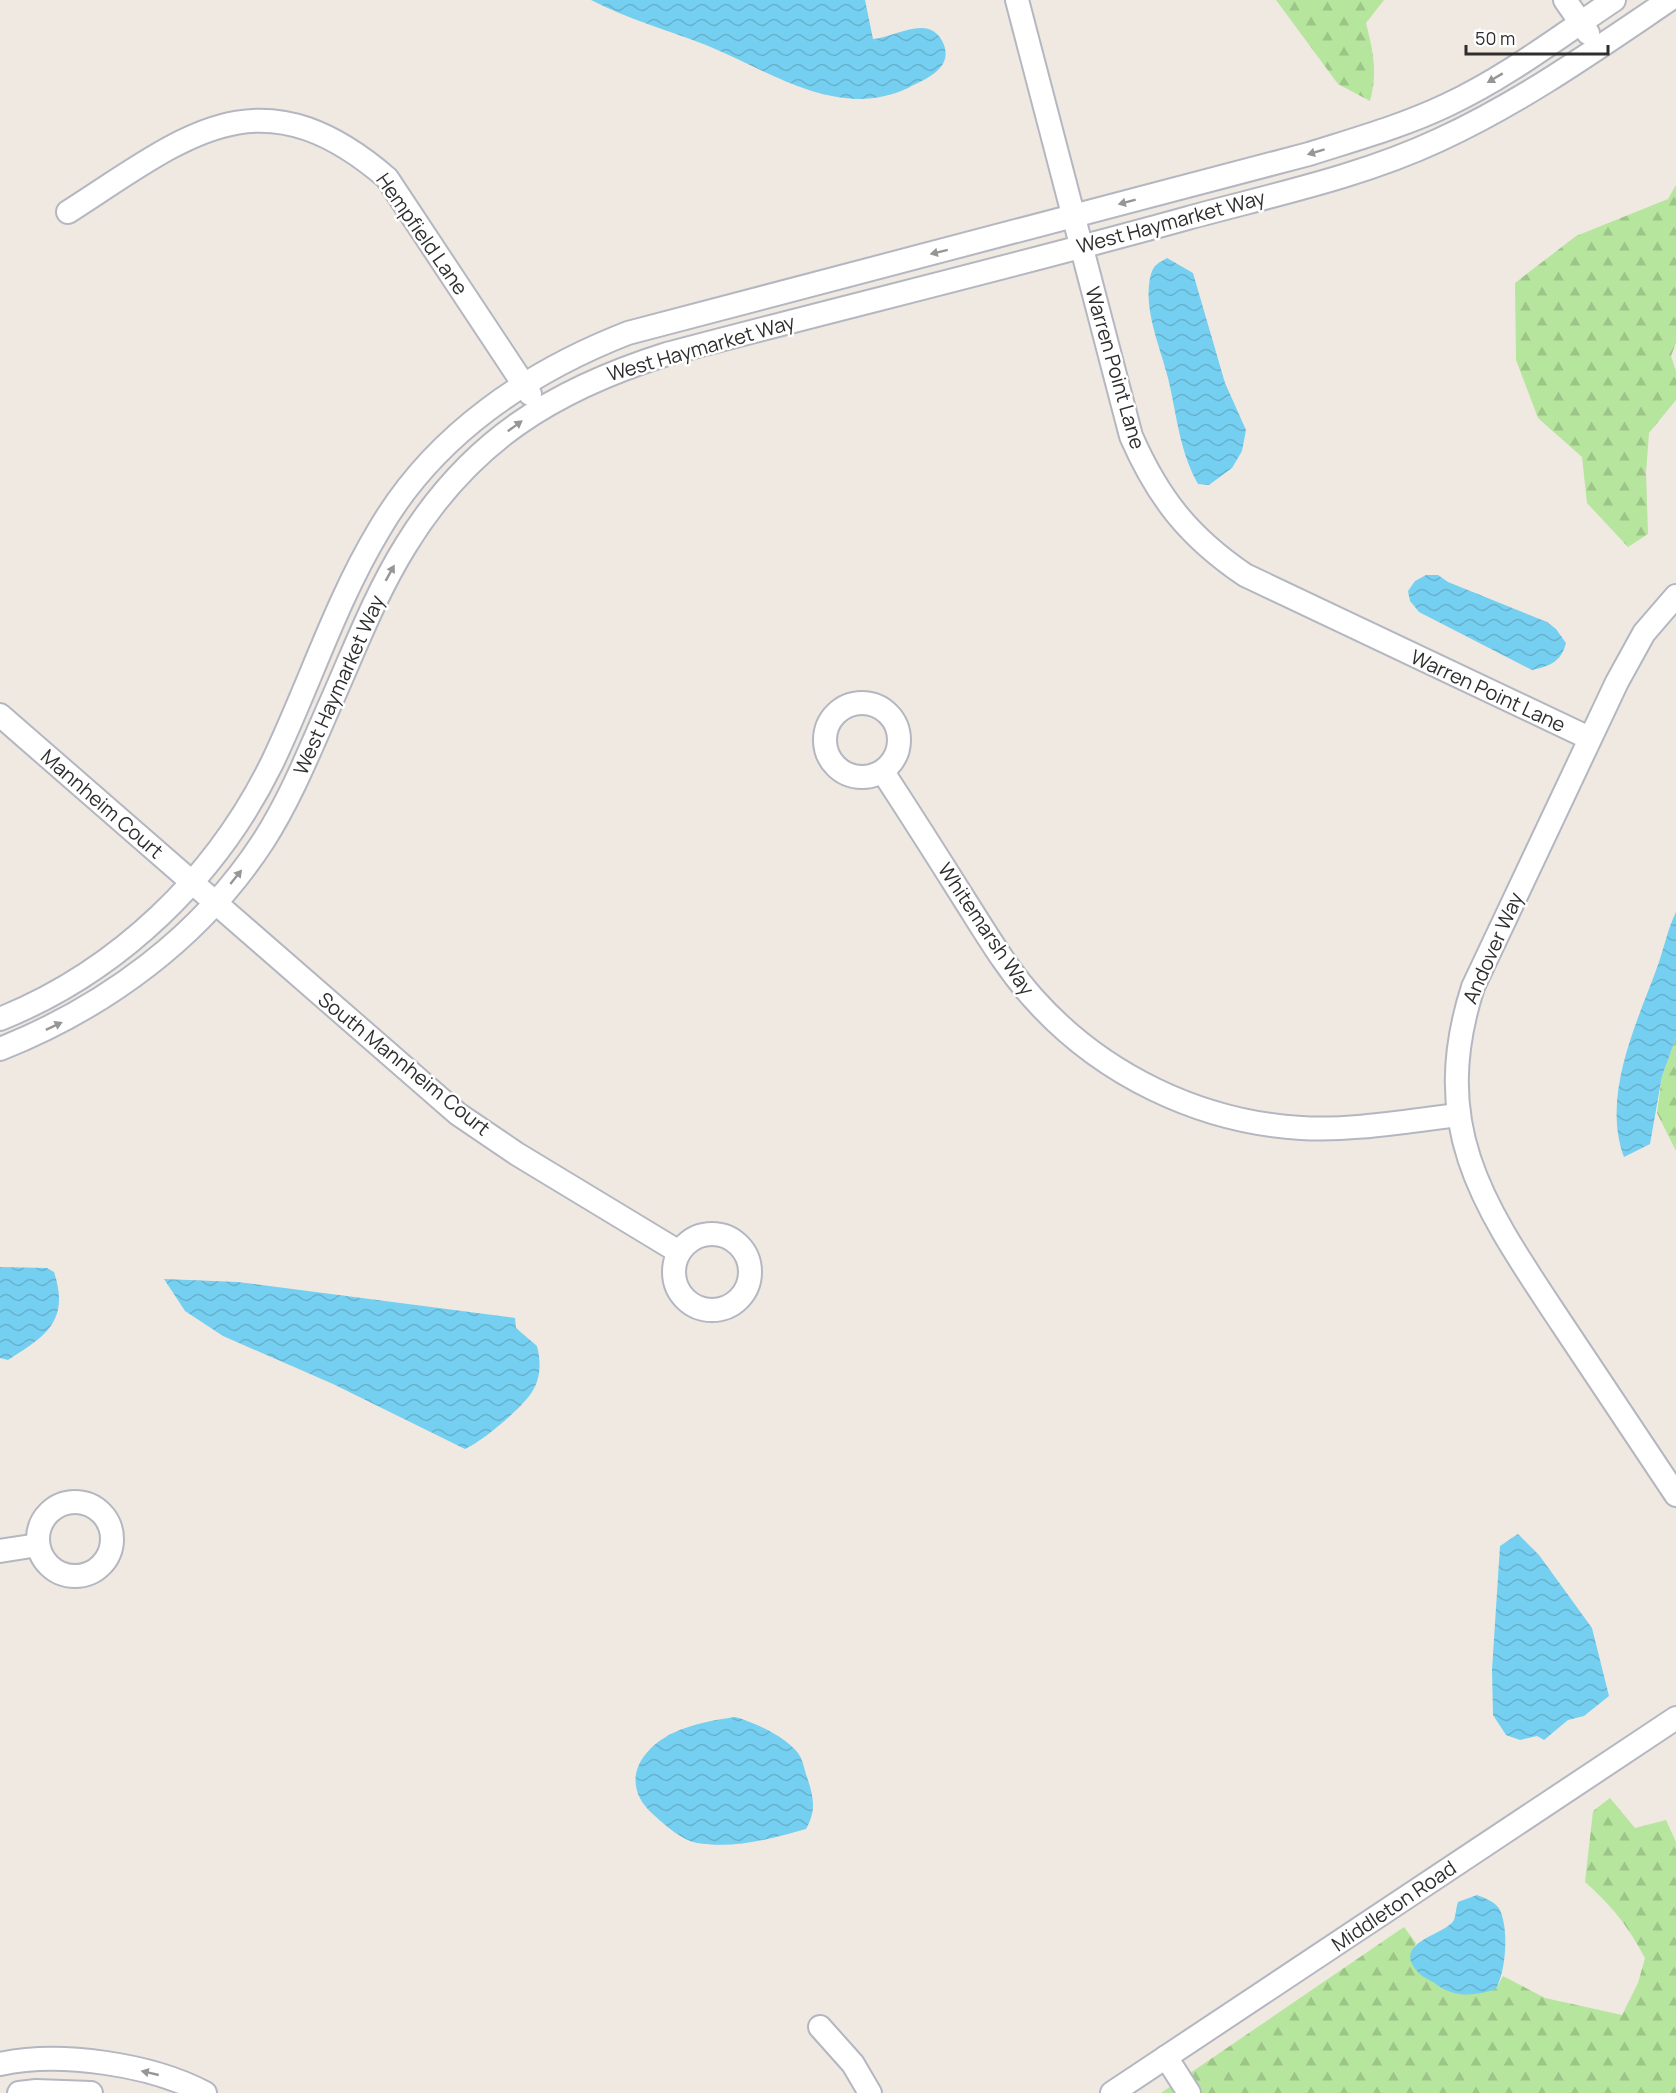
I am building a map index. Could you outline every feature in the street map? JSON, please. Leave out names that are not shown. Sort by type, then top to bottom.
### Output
[{"type":"street","name":"Warren Point Lane","points":[[1017,0],[1131,436],[1149,475],[1186,528],[1214,554],[1245,575],[1589,738]]},
{"type":"street","points":[[1565,0],[1598,47]]},
{"type":"street","name":"West Haymarket Way","points":[[0,1049],[90,1007],[169,948],[203,893],[237,825],[272,763],[357,572],[379,529],[400,498],[451,441],[523,383],[581,353],[628,333],[1309,154],[1407,122],[1448,105],[1492,80],[1614,0]]},
{"type":"street","name":"West Haymarket Way","points":[[0,1019],[38,1002],[92,971],[153,922],[203,893],[258,847],[286,801],[385,582],[405,545],[430,509],[461,474],[497,439],[539,408],[613,371],[667,354],[1318,183],[1397,157],[1438,141],[1500,108],[1669,0]]},
{"type":"street","name":"Hempfield Lane","points":[[68,212],[168,148],[205,130],[237,121],[272,121],[307,128],[361,155],[387,178],[539,408]]},
{"type":"street","name":"Andover Way","points":[[1676,596],[1644,633],[1589,738],[1473,987],[1458,1044],[1456,1079],[1459,1115],[1467,1157],[1491,1214],[1676,1495]]},
{"type":"street","name":"Mannheim Court","points":[[0,715],[203,893]]},
{"type":"street","name":"Whitemarsh Way","points":[[883,772],[1007,966],[1053,1019],[1077,1041],[1119,1071],[1189,1104],[1267,1124],[1302,1128],[1362,1127],[1459,1115]]},
{"type":"street","name":"South Mannheim Court","points":[[203,893],[458,1114],[517,1154],[679,1252]]},
{"type":"street","points":[[0,1551],[38,1545]]},
{"type":"street","name":"Middleton Road","points":[[1112,2093],[1676,1718]]},
{"type":"street","points":[[820,2027],[852,2064],[870,2093]]},
{"type":"street","points":[[1166,2057],[1189,2093]]},
{"type":"street","points":[[0,2064],[56,2060],[105,2063],[158,2075],[205,2093]]},
{"type":"street","points":[[19,2093],[36,2091],[92,2093]]},
{"type":"green space","points":[[1276,0],[1384,0],[1366,23],[1374,62],[1374,81],[1370,101],[1338,84]]},
{"type":"green space","points":[[1676,185],[1676,343],[1671,356],[1676,371],[1676,400],[1649,433],[1646,472],[1648,534],[1628,547],[1587,503],[1582,457],[1538,418],[1516,360],[1515,283],[1576,236],[1668,199]]},
{"type":"green space","points":[[1676,1038],[1676,1151],[1657,1113],[1662,1076]]},
{"type":"green space","points":[[1610,1798],[1635,1828],[1666,1820],[1676,1842],[1676,2093],[1161,2093],[1404,1927],[1416,1943],[1412,1958],[1416,1969],[1425,1977],[1454,1985],[1496,1989],[1503,1976],[1545,1998],[1622,2015],[1638,1983],[1645,1958],[1619,1917],[1585,1882],[1593,1811]]},
{"type":"water","points":[[591,0],[865,0],[873,39],[913,29],[931,30],[938,35],[944,45],[945,58],[936,72],[928,77],[908,88],[882,97],[856,99],[830,96],[780,79],[706,45],[633,19]]},
{"type":"water","points":[[1167,258],[1193,273],[1225,383],[1246,430],[1242,451],[1232,468],[1209,485],[1198,484],[1187,458],[1150,313],[1151,274],[1155,266]]},
{"type":"water","points":[[1426,575],[1438,575],[1448,582],[1547,622],[1556,629],[1566,643],[1561,655],[1549,665],[1532,670],[1419,612],[1410,601],[1408,591],[1415,581]]},
{"type":"water","points":[[1676,912],[1676,1038],[1662,1076],[1650,1144],[1624,1157],[1618,1133],[1617,1109],[1624,1060]]},
{"type":"water","points":[[0,1267],[47,1268],[54,1272],[58,1289],[59,1303],[51,1325],[43,1335],[8,1360],[0,1358]]},
{"type":"water","points":[[164,1279],[238,1282],[515,1318],[516,1328],[537,1346],[539,1376],[527,1399],[511,1415],[482,1439],[465,1449],[333,1384],[223,1336],[185,1311]]},
{"type":"water","points":[[1518,1534],[1539,1555],[1592,1628],[1609,1696],[1584,1716],[1568,1720],[1544,1740],[1537,1736],[1520,1740],[1506,1735],[1493,1715],[1492,1670],[1500,1546]]},
{"type":"water","points":[[735,1717],[762,1727],[781,1738],[790,1744],[801,1758],[813,1799],[813,1811],[806,1829],[739,1844],[697,1843],[674,1832],[644,1805],[638,1793],[637,1770],[650,1749],[680,1730]]},
{"type":"water","points":[[1477,1895],[1498,1907],[1503,1919],[1505,1950],[1502,1972],[1496,1989],[1481,1993],[1458,1994],[1444,1989],[1421,1975],[1412,1964],[1411,1955],[1414,1947],[1421,1941],[1449,1926],[1454,1920],[1458,1902]]}]
